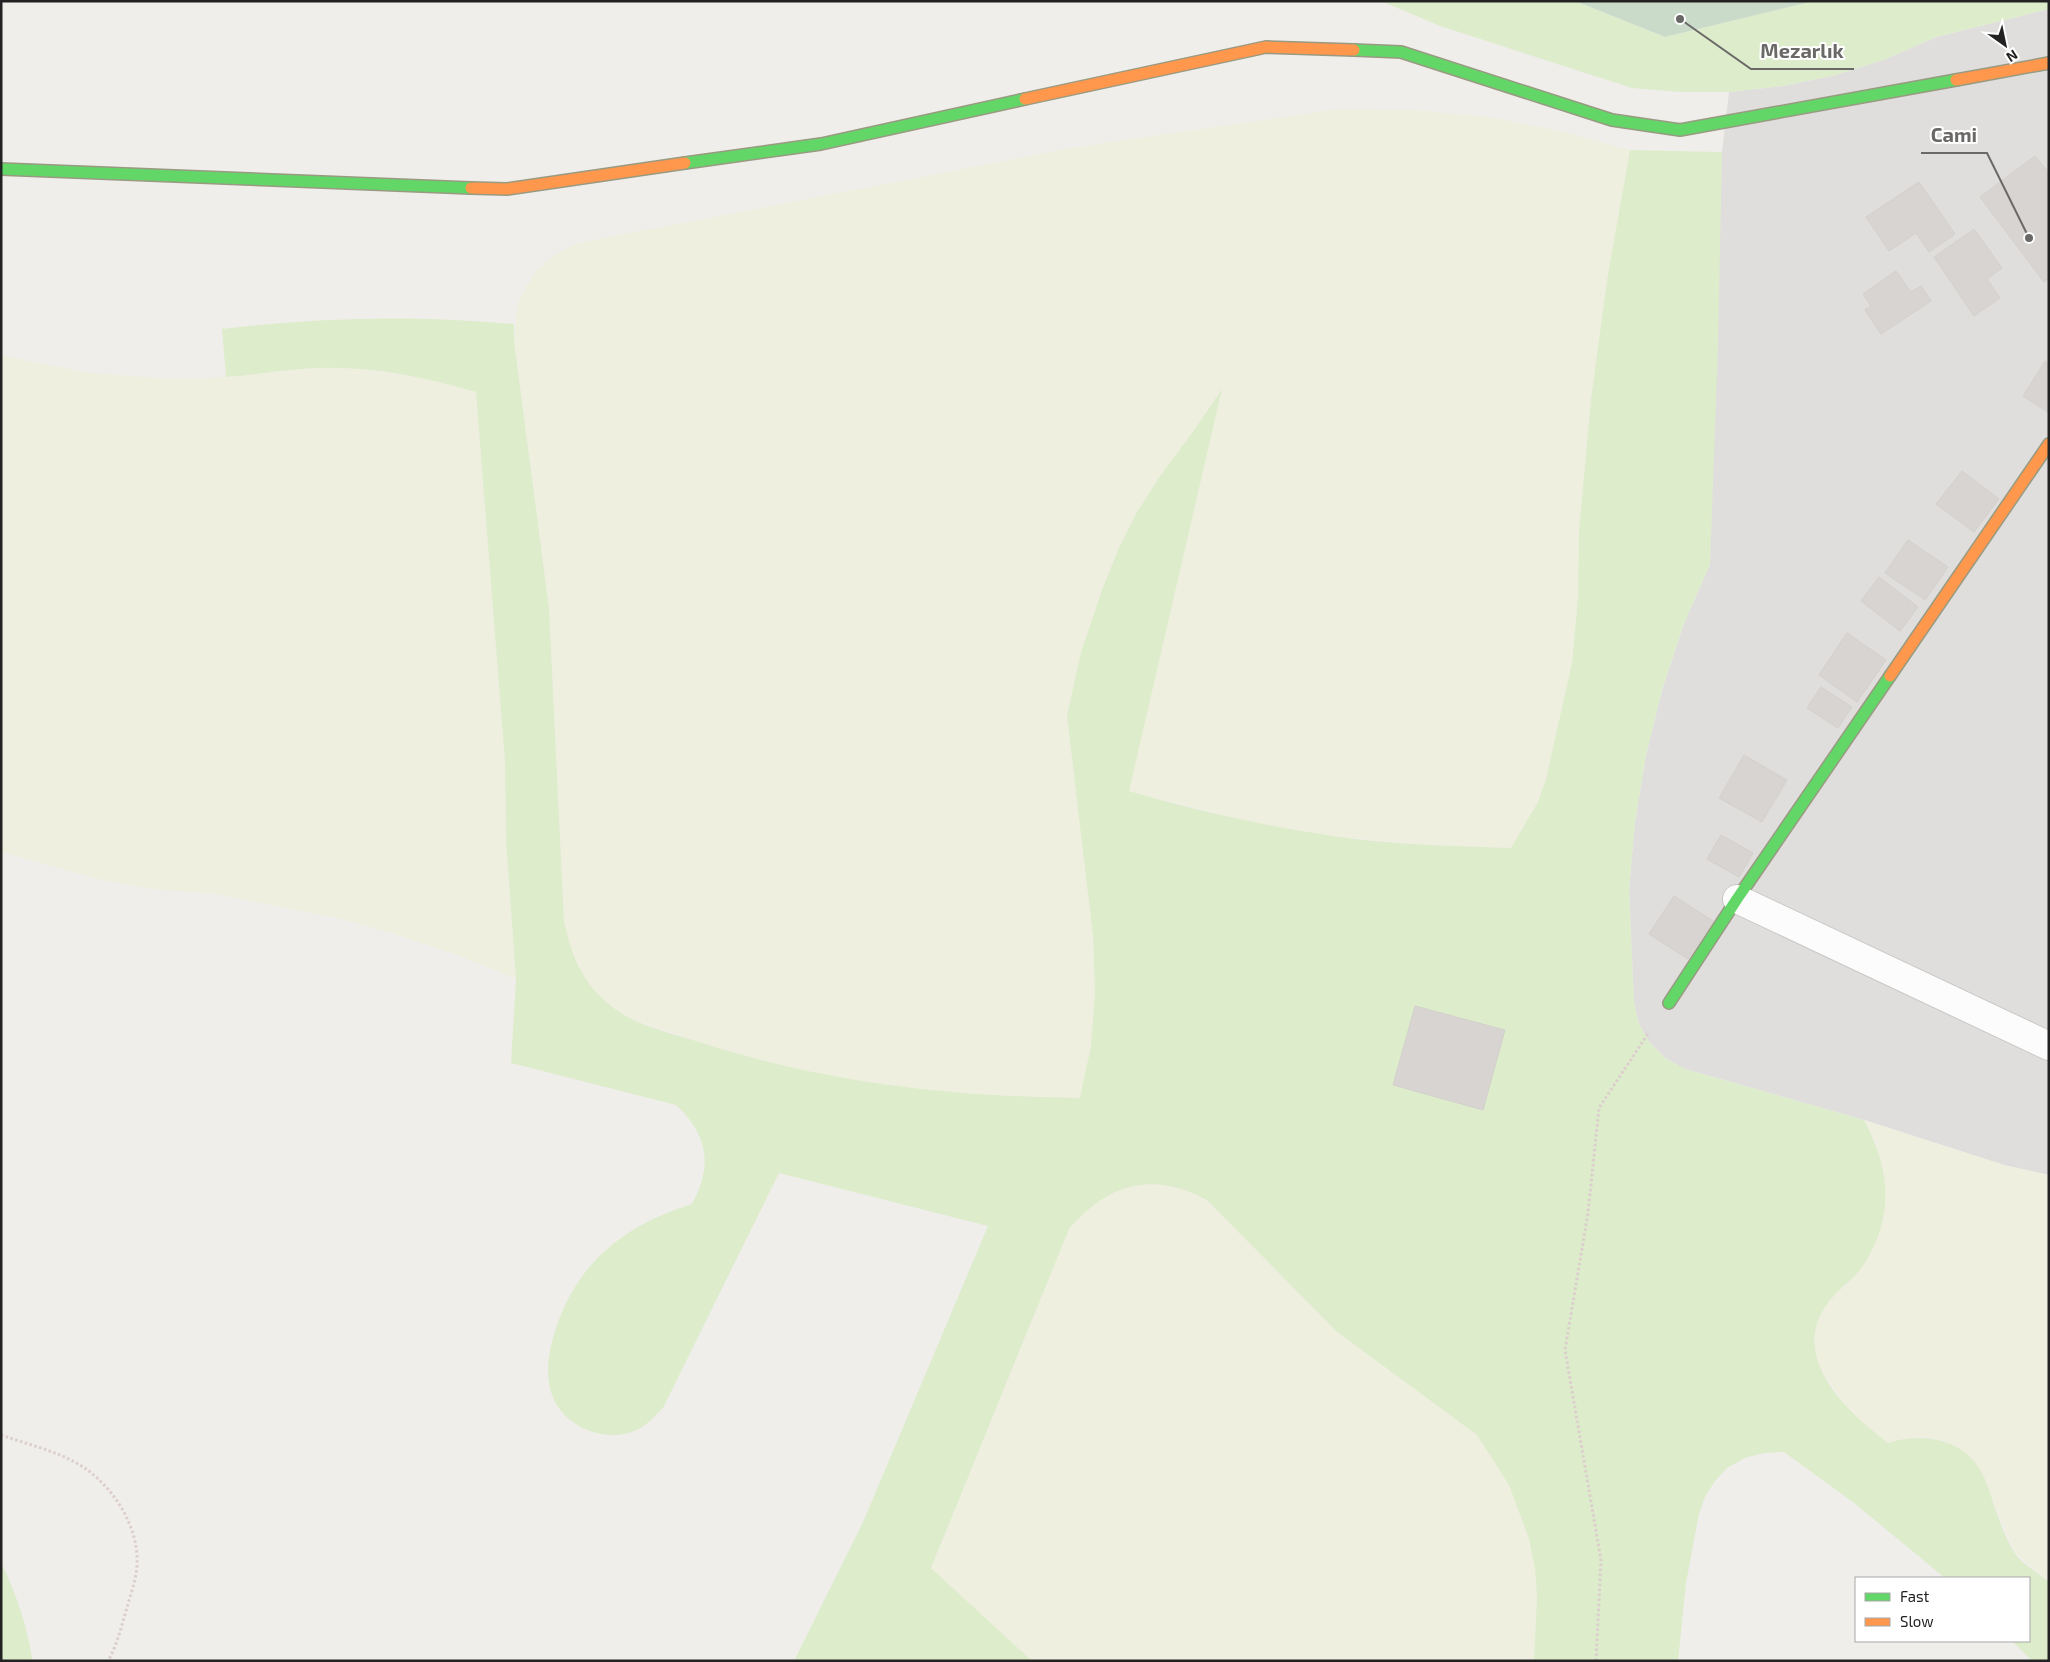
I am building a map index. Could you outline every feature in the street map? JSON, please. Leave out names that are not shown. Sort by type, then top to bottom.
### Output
[{"type":"main road","points":[[1,169],[507,190],[821,144],[1266,47],[1401,52],[1612,120],[1680,130],[2049,63]]},
{"type":"main road","points":[[1669,1003],[1737,899],[2047,453]]},
{"type":"street","points":[[1737,899],[2049,1046]]},
{"type":"path","points":[[1596,1661],[1601,1560],[1565,1350],[1588,1213],[1599,1108],[1669,1003]]},
{"type":"path","points":[[1,1435],[65,1457],[86,1469],[105,1485],[127,1519],[136,1552],[136,1572],[116,1648],[108,1661]]},
{"type":"shaded area","points":[[2049,9],[2049,1175],[2004,1165],[1864,1120],[1685,1069],[1665,1058],[1649,1042],[1639,1024],[1634,1003],[1629,889],[1635,822],[1646,755],[1662,690],[1683,626],[1710,564],[1722,152],[1729,92],[1783,86],[1836,75],[1886,59],[1936,37]]},
{"type":"green space","points":[[1381,1],[1575,1],[1665,37],[1814,1],[2049,1],[2049,9],[1936,37],[1886,59],[1836,75],[1783,86],[1730,92],[1681,92],[1632,88],[1440,26]]},
{"type":"green space","points":[[1575,1],[1814,1],[1665,37]]},
{"type":"green space","points":[[1339,109],[1414,110],[1489,117],[1560,131],[1630,150],[1608,274],[1591,399],[1579,531],[1578,597],[1572,663],[1546,779],[1538,802],[1511,848],[1426,845],[1341,837],[1258,824],[1128,791],[1221,390],[1160,476],[1137,512],[1118,550],[1081,652],[1067,716],[1093,936],[1095,992],[1091,1046],[1081,1098],[998,1097],[915,1090],[848,1080],[782,1066],[718,1048],[631,1019],[610,1005],[592,988],[578,968],[569,945],[564,921],[549,608],[514,341],[517,306],[524,290],[537,270],[555,255],[576,244],[599,239],[1077,147]]},
{"type":"green space","points":[[1630,150],[1722,152],[1718,344],[1710,564],[1683,626],[1662,690],[1646,755],[1635,822],[1629,889],[1634,1003],[1639,1024],[1649,1042],[1665,1058],[1685,1069],[1864,1120],[1873,1138],[1884,1174],[1884,1210],[1881,1228],[1864,1264],[1854,1277],[1831,1299],[1822,1312],[1815,1331],[1815,1350],[1821,1369],[1843,1403],[1888,1443],[1915,1438],[1942,1441],[1955,1446],[1976,1464],[1984,1477],[2001,1524],[2014,1552],[2025,1564],[2049,1582],[2049,1661],[2032,1661],[2013,1642],[2030,1642],[2030,1577],[1944,1577],[1854,1503],[1784,1452],[1764,1453],[1745,1458],[1727,1468],[1715,1481],[1705,1497],[1699,1514],[1686,1583],[1678,1661],[1534,1661],[1537,1597],[1535,1568],[1529,1539],[1509,1485],[1477,1435],[1336,1331],[1207,1200],[1187,1191],[1150,1184],[1132,1186],[1099,1201],[1069,1229],[931,1568],[1032,1661],[794,1661],[863,1522],[988,1226],[779,1173],[663,1408],[648,1423],[637,1430],[624,1434],[610,1435],[584,1428],[572,1422],[562,1412],[550,1388],[548,1365],[554,1335],[565,1304],[577,1283],[608,1248],[646,1222],[692,1204],[703,1176],[704,1151],[701,1139],[695,1128],[676,1105],[511,1063],[516,979],[506,840],[505,762],[476,392],[417,377],[358,369],[306,369],[226,377],[222,329],[295,322],[404,318],[514,324],[514,341],[549,608],[564,921],[570,945],[579,967],[592,987],[610,1005],[629,1018],[651,1027],[744,1055],[839,1077],[933,1090],[1030,1097],[1080,1098],[1091,1046],[1095,992],[1093,936],[1067,716],[1081,652],[1102,590],[1118,550],[1137,512],[1160,476],[1222,389],[1129,791],[1233,818],[1340,837],[1447,846],[1511,848],[1538,802],[1546,779],[1572,663],[1578,597],[1579,531],[1591,399],[1608,274]]},
{"type":"green space","points":[[1,354],[92,373],[157,378],[211,378],[317,368],[353,368],[432,379],[476,392],[505,762],[506,840],[516,979],[457,955],[398,935],[338,918],[215,894],[152,889],[102,880],[1,852]]},
{"type":"green space","points":[[1864,1120],[2004,1165],[2049,1175],[2049,1582],[2015,1553],[1983,1476],[1973,1460],[1958,1448],[1942,1440],[1924,1437],[1906,1438],[1888,1444],[1865,1426],[1846,1406],[1819,1367],[1815,1349],[1815,1331],[1821,1313],[1831,1298],[1849,1283],[1877,1144]]},
{"type":"green space","points":[[1148,1184],[1169,1185],[1189,1190],[1207,1200],[1336,1331],[1477,1435],[1509,1484],[1529,1539],[1535,1568],[1537,1597],[1534,1661],[1032,1661],[931,1568],[1069,1229],[1085,1210],[1105,1196],[1127,1187]]},
{"type":"green space","points":[[1,1562],[24,1620],[30,1644],[31,1661],[1,1661]]},
{"type":"building","points":[[2035,156],[2049,173],[2049,278],[2044,282],[1980,197]]},
{"type":"building","points":[[1919,182],[1955,234],[1929,252],[1916,233],[1889,251],[1866,217]]},
{"type":"building","points":[[1974,229],[2002,268],[1987,279],[2000,298],[1974,316],[1934,257]]},
{"type":"building","points":[[1896,271],[1911,292],[1921,286],[1931,301],[1881,334],[1865,310],[1871,306],[1863,294]]},
{"type":"building","points":[[2045,361],[2049,364],[2049,413],[2023,396]]},
{"type":"building","points":[[1962,471],[1999,499],[1974,532],[1936,504]]},
{"type":"building","points":[[1908,540],[1948,567],[1925,600],[1885,573]]},
{"type":"building","points":[[1879,577],[1918,607],[1900,631],[1861,601]]},
{"type":"building","points":[[1847,633],[1886,660],[1857,702],[1819,675]]},
{"type":"building","points":[[1821,687],[1852,707],[1838,728],[1807,708]]},
{"type":"building","points":[[1744,755],[1787,780],[1762,822],[1719,798]]},
{"type":"building","points":[[1721,835],[1753,853],[1739,877],[1707,859]]},
{"type":"building","points":[[1674,896],[1713,921],[1688,959],[1649,934]]},
{"type":"building","points":[[1415,1006],[1505,1030],[1483,1110],[1393,1085]]},
{"type":"traffic: fast","points":[[1354,50],[1401,52],[1612,120],[1680,130],[1956,80]]},
{"type":"traffic: fast","points":[[685,163],[821,144],[1025,99]]},
{"type":"traffic: fast","points":[[1,169],[471,188]]},
{"type":"traffic: fast","points":[[1669,1003],[1737,899],[1890,676]]},
{"type":"traffic: slow","points":[[1025,99],[1266,47],[1354,50]]},
{"type":"traffic: slow","points":[[1956,80],[2049,63]]},
{"type":"traffic: slow","points":[[471,188],[507,189],[685,163]]},
{"type":"traffic: slow","points":[[1890,676],[2049,444]]},
{"type":"place","name":"Mezarlık","points":[[1680,19]]},
{"type":"place","name":"Cami","points":[[2029,238]]}]
